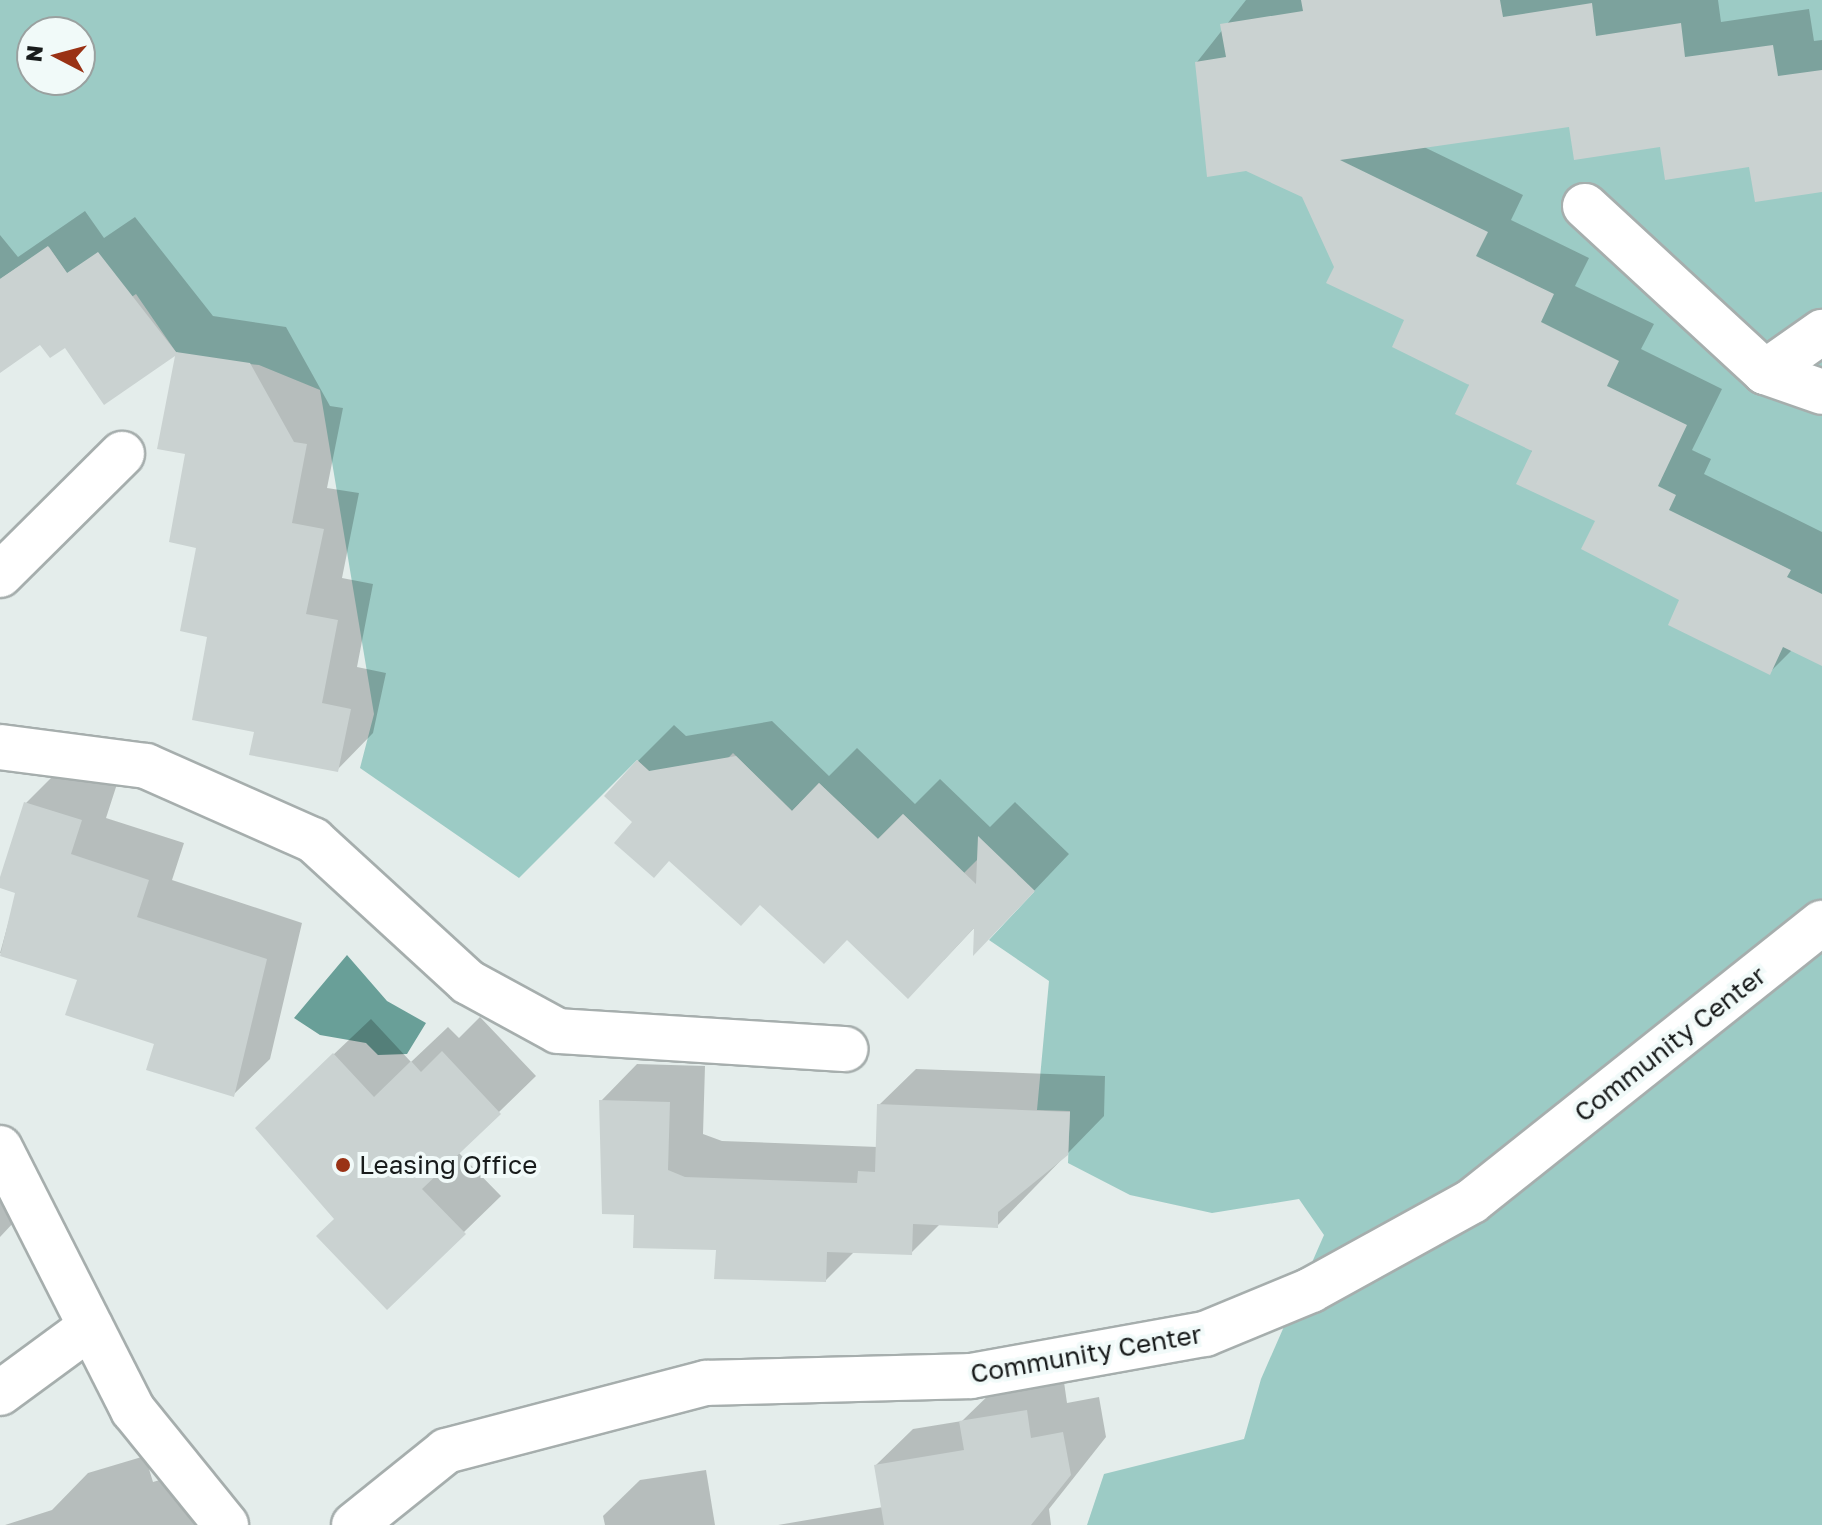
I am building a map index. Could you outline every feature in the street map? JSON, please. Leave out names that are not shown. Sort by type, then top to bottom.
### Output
[{"type":"street","points":[[1585,206],[1765,372],[1822,392]]},
{"type":"street","points":[[1765,372],[1822,332]]},
{"type":"street","points":[[0,575],[122,454]]},
{"type":"street","points":[[0,747],[146,766],[313,840],[468,982],[558,1031],[845,1049]]},
{"type":"street","name":"Community Center","points":[[354,1525],[446,1451],[706,1383],[971,1376],[1205,1334],[1311,1290],[1472,1201],[1822,923]]},
{"type":"street","points":[[0,1148],[133,1410],[226,1525]]},
{"type":"street","points":[[0,1393],[90,1327]]},
{"type":"shaded area","points":[[0,0],[1822,0],[1822,1525],[1087,1525],[1104,1474],[1244,1439],[1261,1379],[1324,1235],[1299,1199],[1212,1213],[1130,1195],[1068,1163],[1070,1111],[1037,1110],[1049,981],[989,940],[1034,892],[989,848],[964,873],[903,814],[878,839],[819,783],[792,811],[733,753],[710,777],[661,782],[637,760],[519,878],[360,768],[374,714],[320,390],[259,365],[178,355],[136,294],[130,298],[67,273],[49,247],[0,279]]},
{"type":"shaded area","points":[[347,955],[387,1001],[426,1023],[407,1054],[378,1055],[366,1043],[320,1035],[294,1018]]},
{"type":"building","points":[[1301,0],[1500,0],[1503,17],[1592,3],[1596,36],[1681,23],[1685,57],[1773,45],[1778,76],[1822,70],[1822,192],[1755,202],[1749,167],[1665,180],[1660,147],[1574,160],[1569,127],[1340,160],[1488,232],[1476,256],[1554,294],[1541,322],[1619,361],[1607,386],[1687,425],[1658,486],[1676,495],[1669,510],[1791,570],[1787,577],[1822,594],[1822,666],[1783,647],[1770,675],[1668,625],[1679,600],[1581,549],[1595,521],[1516,484],[1532,451],[1455,414],[1469,385],[1392,347],[1404,320],[1326,283],[1334,267],[1302,197],[1246,171],[1207,177],[1195,62],[1226,57],[1220,24],[1303,11]]},
{"type":"building","points":[[48,246],[67,273],[98,252],[176,352],[250,363],[294,442],[307,444],[292,523],[324,529],[306,614],[338,620],[322,703],[351,709],[338,772],[249,755],[254,732],[192,720],[207,637],[180,631],[196,548],[169,542],[185,454],[157,449],[175,356],[104,405],[65,348],[50,358],[40,345],[0,373],[0,279]]},
{"type":"building","points":[[736,756],[792,811],[819,783],[878,839],[903,814],[976,884],[978,836],[1035,891],[973,956],[974,928],[908,999],[847,940],[824,964],[760,905],[741,926],[669,861],[654,878],[614,843],[632,822],[604,796],[637,760],[649,771]]},
{"type":"building","points":[[24,802],[82,820],[71,854],[149,880],[137,917],[267,959],[234,1097],[146,1070],[154,1044],[65,1015],[77,980],[0,956],[15,893],[0,888],[0,877]]},
{"type":"building","points":[[442,1051],[501,1114],[422,1189],[466,1234],[387,1310],[316,1236],[334,1219],[255,1128],[333,1053],[374,1097],[411,1061],[421,1072]]},
{"type":"building","points":[[599,1100],[670,1102],[668,1170],[685,1177],[857,1183],[858,1171],[875,1172],[877,1104],[1070,1112],[1068,1155],[998,1212],[998,1228],[913,1224],[912,1255],[827,1252],[826,1282],[714,1279],[716,1250],[633,1248],[634,1215],[602,1214]]},
{"type":"building","points":[[1027,1410],[1031,1438],[1063,1432],[1071,1475],[1031,1525],[884,1525],[874,1465],[964,1450],[959,1421]]},
{"type":"place","name":"Leasing Office","points":[[343,1165]]}]
